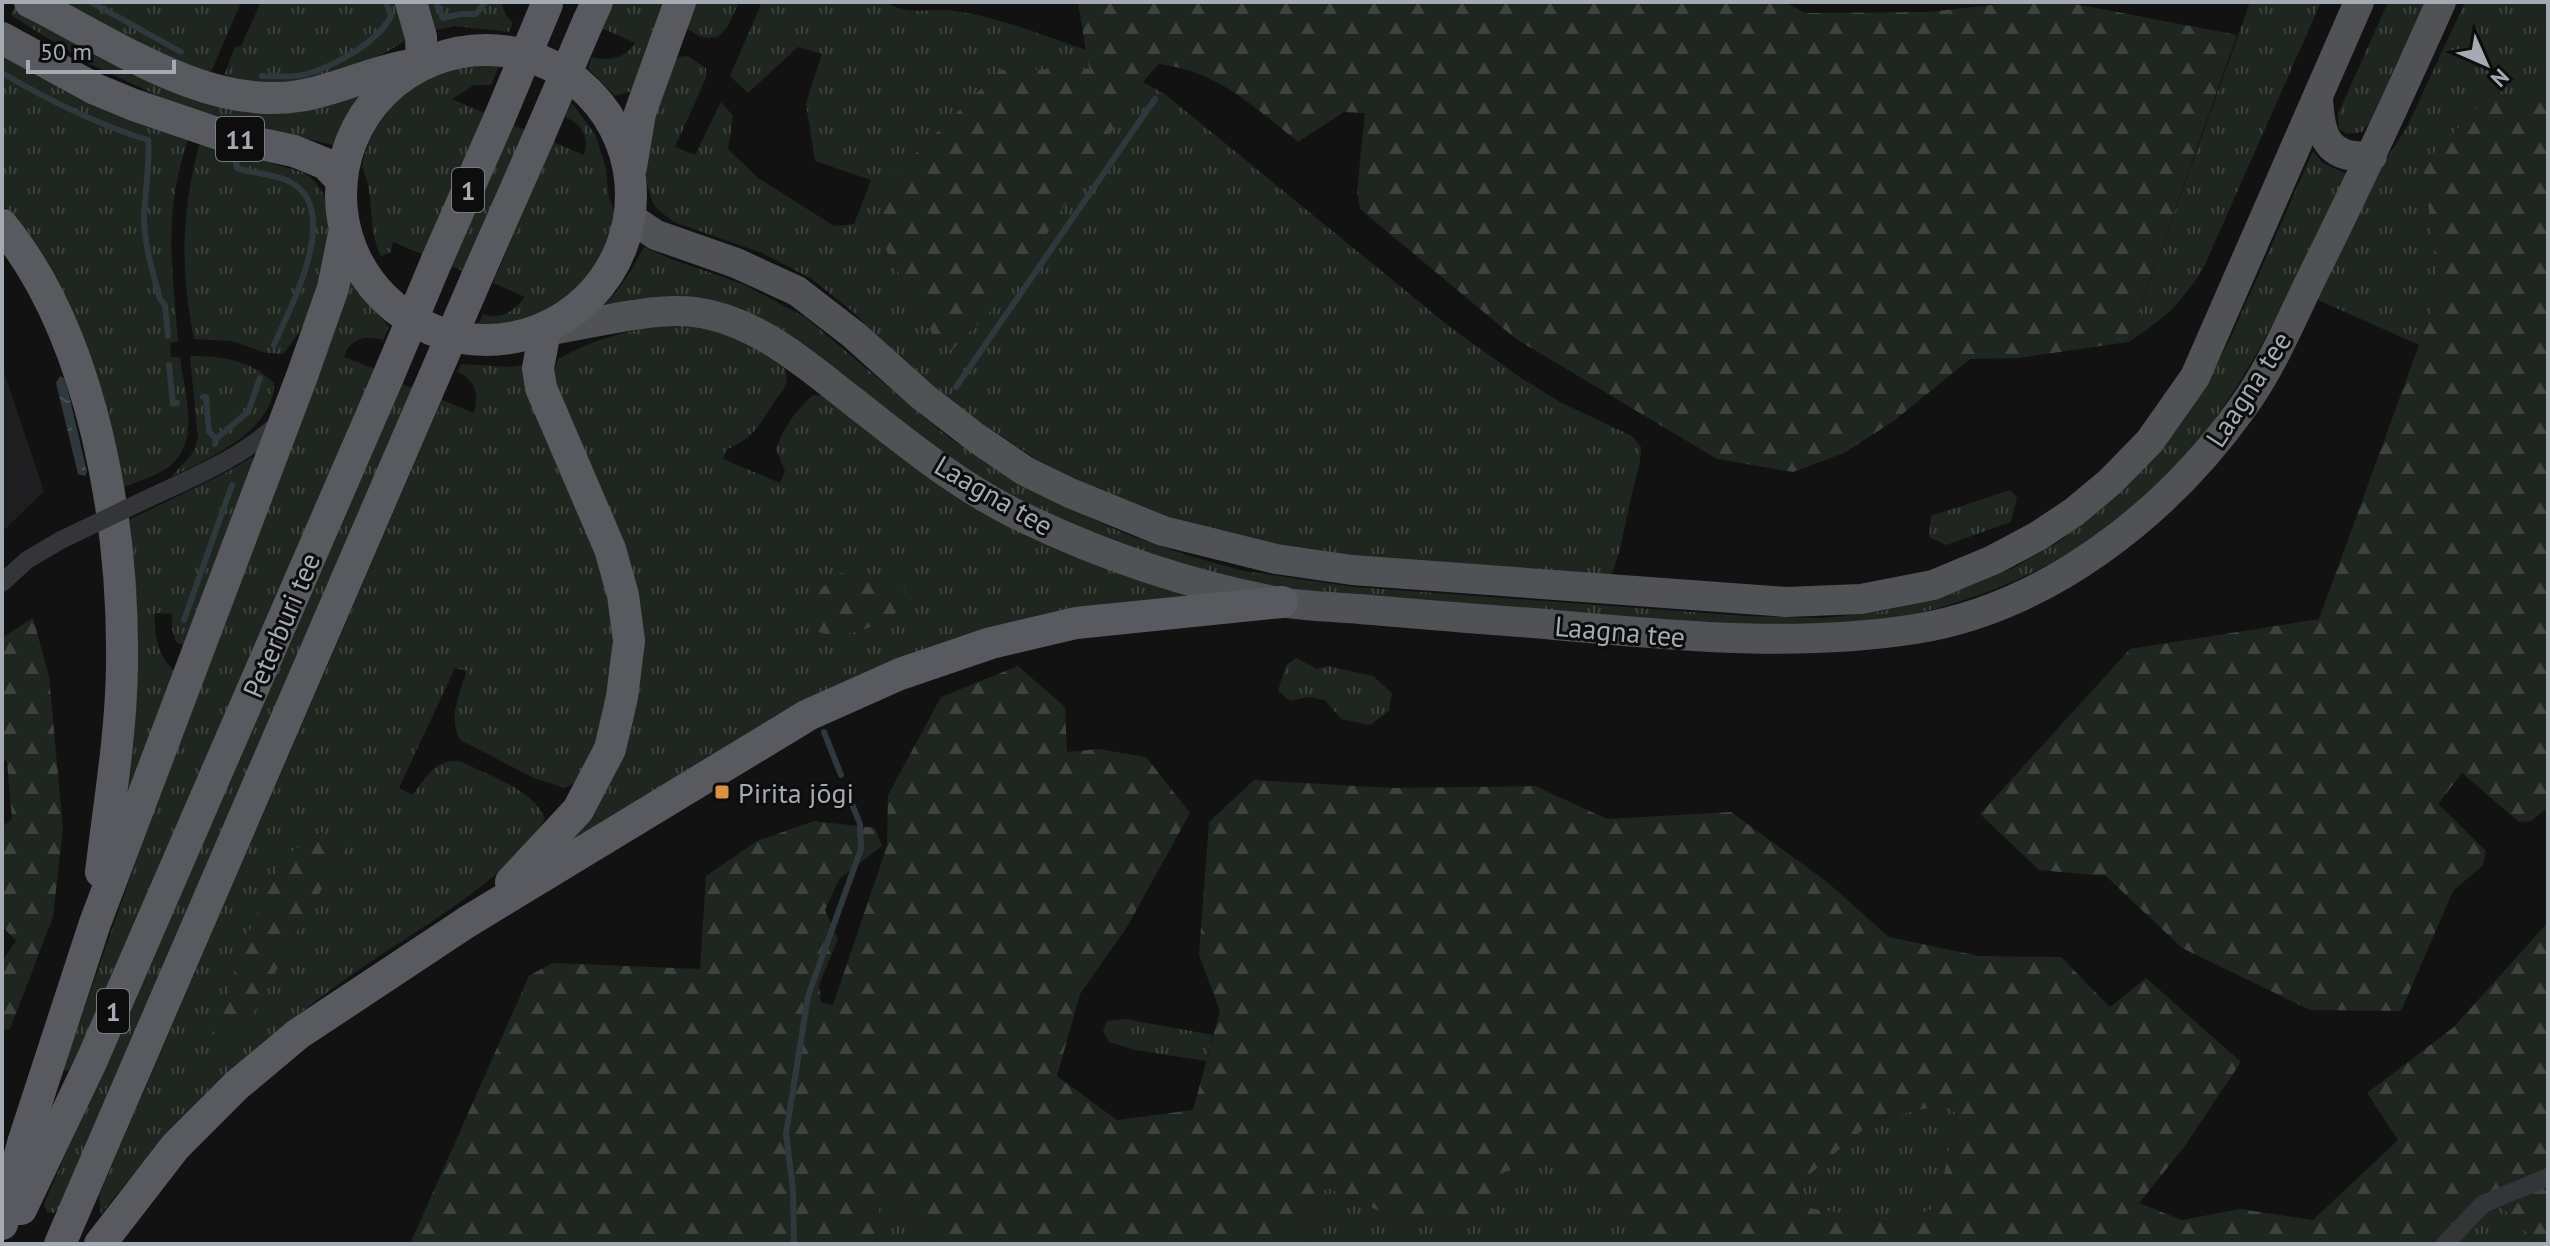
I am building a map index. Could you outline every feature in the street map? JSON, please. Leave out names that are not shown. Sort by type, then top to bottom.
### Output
[{"type":"highway","name":"11","points":[[30,2],[186,82],[239,97],[268,100],[299,96],[342,87],[384,69],[422,64]]},
{"type":"highway","points":[[411,2],[421,37],[422,64]]},
{"type":"highway","points":[[630,177],[621,142],[595,98],[558,68],[514,52],[467,50],[422,64],[395,81],[370,106],[352,136],[341,180],[340,199],[345,229],[360,268],[387,301],[422,325],[462,337],[504,341],[545,331],[598,286],[618,253],[629,217],[630,177],[640,113],[680,2]]},
{"type":"highway","name":"Peterburi tee","points":[[4,1244],[98,1046],[548,3]]},
{"type":"highway","name":"Peterburi tee","points":[[60,1244],[592,12]]},
{"type":"highway","name":"11","points":[[2,38],[108,94],[161,116],[225,136],[294,151],[326,164],[341,180]]},
{"type":"highway","points":[[2,225],[48,295],[83,379],[103,457],[116,551],[122,668],[95,923]]},
{"type":"highway","points":[[2,1224],[23,1143],[95,923],[287,416],[333,288],[345,229]]},
{"type":"highway","points":[[467,922],[527,868],[578,810],[610,749],[622,697],[629,641],[623,595],[610,549],[541,388],[538,368],[545,331]]},
{"type":"highway","points":[[100,1244],[175,1147],[237,1085],[298,1034],[467,922],[808,715],[900,674],[991,643],[1076,623],[1282,602]]},
{"type":"main road","name":"Laagna tee","points":[[629,217],[656,235],[736,263],[797,291],[854,335],[922,396],[1012,462],[1070,493],[1163,531],[1276,559],[1352,570],[1786,602],[1861,599],[1933,585],[1993,560],[2038,536],[2110,482],[2150,441],[2195,377],[2359,2]]},
{"type":"main road","name":"Laagna tee","points":[[545,331],[669,311],[698,312],[723,318],[788,350],[939,466],[1013,512],[1092,548],[1183,578],[1282,602],[1701,638],[1871,634],[1918,629],[1968,618],[2053,580],[2094,555],[2158,505],[2203,458],[2244,406],[2270,364],[2372,156],[2441,2]]},
{"type":"main road","points":[[2318,96],[2319,125],[2324,139],[2353,158],[2372,156]]},
{"type":"street","points":[[2,583],[27,560],[61,540],[226,461],[260,441],[287,416]]},
{"type":"street","points":[[2445,1244],[2483,1204],[2548,1177]]},
{"type":"shaded area","points":[[2,366],[44,491],[2,532]]},
{"type":"green space","points":[[58,2],[241,2],[209,77]]},
{"type":"green space","points":[[261,2],[401,2],[408,39],[348,69],[280,86],[222,81],[235,47],[241,46]]},
{"type":"green space","points":[[427,2],[501,2],[513,23],[509,32],[455,26],[433,31]]},
{"type":"green space","points":[[614,2],[670,2],[636,90],[615,96],[588,68],[592,57],[616,58],[635,43],[602,28]]},
{"type":"green space","points":[[693,2],[739,2],[728,26],[718,37],[709,38],[698,36],[688,29],[687,15]]},
{"type":"green space","points":[[762,2],[885,2],[912,11],[956,11],[1006,22],[1086,50],[1089,69],[876,223],[885,248],[934,337],[1143,82],[1166,95],[1450,327],[1560,402],[1632,436],[1641,447],[1640,461],[1611,576],[1388,561],[1250,542],[1176,522],[1106,494],[1036,459],[956,406],[812,279],[762,253],[674,222],[652,201],[646,180],[646,152],[668,65],[679,57],[688,56],[706,68],[706,78],[675,147],[695,155],[721,102],[733,116],[728,149],[757,177],[834,226],[854,224],[871,180],[815,161],[806,103],[822,54],[798,47],[748,93],[730,76]]},
{"type":"green space","points":[[1078,2],[1785,2],[1805,13],[1928,12],[2019,2],[2065,2],[2237,35],[2128,342],[2019,358],[1970,359],[1895,420],[1844,453],[1793,472],[1717,459],[1516,339],[1360,209],[1357,191],[1365,113],[1344,112],[1298,142],[1234,92],[1199,74],[1159,64],[1143,82],[1011,290],[952,350],[934,337],[885,248],[876,223],[893,176],[1000,70],[1089,69]]},
{"type":"green space","points":[[2250,2],[2321,2],[2203,269],[2170,310],[2128,342]]},
{"type":"green space","points":[[2388,2],[2425,2],[2369,123],[2362,132],[2347,134],[2339,129],[2338,114]]},
{"type":"green space","points":[[2465,2],[2548,2],[2548,97],[2488,97],[2424,164],[2439,290],[2419,345],[2316,299],[2369,187],[2408,125]]},
{"type":"green space","points":[[15,7],[256,112],[310,110],[336,103],[372,87],[344,128],[337,146],[206,114],[169,101],[86,62],[12,16]]},
{"type":"green space","points":[[2,56],[93,106],[188,139],[172,216],[178,341],[170,343],[171,357],[180,357],[188,414],[186,442],[171,465],[153,476],[119,489],[12,216],[2,204]]},
{"type":"green space","points":[[499,66],[491,85],[474,85],[452,99],[484,113],[424,255],[393,242],[391,252],[381,256],[376,245],[369,189],[362,167],[366,151],[382,120],[405,95],[433,76],[461,67]]},
{"type":"green space","points":[[2488,97],[2548,97],[2548,807],[2531,821],[2519,822],[2462,773],[2438,804],[2486,851],[2483,865],[2453,891],[2401,1011],[2310,1010],[2182,948],[2106,876],[2039,870],[1980,814],[2130,649],[2319,619],[2439,290],[2423,164]]},
{"type":"green space","points":[[572,103],[595,134],[606,168],[609,198],[621,228],[598,271],[566,305],[525,326],[501,330],[476,329],[483,314],[495,316],[506,313],[525,297],[493,283],[553,142],[584,155],[586,142],[583,132],[576,123],[565,117]]},
{"type":"green space","points":[[512,125],[526,130],[465,272],[451,266]]},
{"type":"green space","points":[[200,142],[302,172],[319,187],[328,208],[330,233],[327,261],[319,288],[296,337],[283,354],[266,353],[232,341],[194,339],[186,288],[185,240],[189,192]]},
{"type":"green space","points":[[2313,151],[2323,163],[2347,174],[2251,363],[2229,399],[2177,465],[2104,530],[2020,578],[1929,610],[1833,626],[1778,628],[1696,624],[1248,584],[1125,550],[981,486],[778,332],[593,316],[622,284],[644,247],[743,284],[805,317],[948,437],[1005,474],[1058,503],[1126,534],[1244,571],[1355,587],[1746,616],[1824,618],[1882,611],[1956,592],[2015,567],[2060,541],[2120,494],[2160,451],[2205,386],[2230,339]]},
{"type":"green space","points":[[349,281],[389,327],[383,340],[371,338],[354,342],[344,357],[375,369],[80,1050],[68,1071],[63,1070],[190,705],[329,348]]},
{"type":"green space","points":[[682,324],[746,342],[777,359],[785,370],[785,386],[758,426],[743,441],[726,450],[723,459],[780,483],[785,471],[776,449],[783,434],[795,413],[813,395],[825,396],[925,472],[1210,597],[1000,629],[554,858],[636,698],[556,395],[554,372],[558,359],[602,339],[650,327]]},
{"type":"green space","points":[[190,356],[225,358],[246,364],[274,383],[271,400],[251,429],[220,452],[171,477],[192,454],[198,439]]},
{"type":"green space","points":[[461,364],[525,365],[606,578],[612,624],[613,671],[593,754],[579,780],[565,788],[534,778],[460,740],[455,715],[467,671],[455,668],[399,788],[413,795],[438,766],[460,761],[520,790],[545,818],[532,838],[492,878],[348,977],[253,1050],[184,1117],[101,1214],[99,1195],[442,400],[474,413],[474,388],[468,379],[457,372]]},
{"type":"green space","points":[[400,383],[412,388],[62,1205],[54,1213],[47,1212],[44,1204]]},
{"type":"green space","points":[[252,457],[258,466],[188,647],[176,642],[172,614],[155,613],[158,643],[175,678],[116,841],[123,523]]},
{"type":"green space","points":[[2010,490],[2017,497],[2011,522],[1946,545],[1929,537],[1931,516]]},
{"type":"green space","points":[[840,573],[900,582],[910,600],[886,619],[856,632],[832,635],[804,627],[821,589]]},
{"type":"green space","points":[[33,618],[49,676],[63,828],[53,917],[10,1029],[2,1030],[2,961],[16,941],[2,926],[2,827],[12,819],[7,762],[2,758],[2,638]]},
{"type":"green space","points":[[1296,658],[1317,669],[1328,666],[1373,676],[1392,693],[1389,711],[1370,725],[1341,719],[1325,700],[1308,697],[1290,701],[1278,691],[1286,665]]},
{"type":"green space","points":[[1018,666],[1065,707],[1067,752],[1098,749],[1146,757],[1190,813],[1127,927],[1080,994],[1057,1076],[1117,1120],[1193,1110],[1220,1011],[1199,955],[1209,822],[1254,780],[1391,788],[1535,786],[1607,819],[1731,812],[1826,881],[1889,937],[1979,956],[2061,957],[2110,1007],[2146,978],[2241,1062],[2184,1147],[2139,1203],[2182,1220],[2240,1209],[2313,1220],[2398,1140],[2367,1093],[2454,1027],[2548,922],[2548,1244],[2538,1244],[2495,1200],[2465,1223],[2470,1244],[1645,1244],[1635,1235],[1602,1182],[1552,1161],[1500,1173],[1485,1216],[1411,1225],[1326,1187],[1300,1232],[1308,1244],[931,1244],[897,1200],[881,1199],[874,1244],[410,1244],[529,976],[552,963],[700,969],[706,876],[757,841],[814,821],[875,828],[882,846],[839,879],[825,910],[838,939],[819,985],[821,1002],[833,1005],[887,846],[888,795],[941,697]],"holes":[[[1944,1105],[1957,1113],[1937,1207],[1897,1224],[1799,1206],[1803,1180],[1877,1118]]]},
{"type":"green space","points":[[321,832],[348,845],[296,933],[240,1039],[211,1037],[249,932],[282,858]]},
{"type":"green space","points":[[1125,1019],[1213,1035],[1206,1061],[1135,1050],[1109,1042],[1103,1031],[1107,1021]]},
{"type":"green space","points":[[1944,1105],[1957,1113],[1937,1207],[1897,1224],[1799,1206],[1803,1180],[1877,1118]]},
{"type":"green space","points":[[1552,1161],[1602,1182],[1635,1235],[1645,1244],[1308,1244],[1300,1232],[1326,1187],[1411,1225],[1484,1216],[1500,1173]]},
{"type":"green space","points":[[880,1199],[897,1200],[931,1244],[874,1244]]},
{"type":"green space","points":[[2495,1200],[2538,1244],[2470,1244],[2465,1223]]},
{"type":"water","points":[[60,376],[67,386],[87,472],[85,476],[78,474],[56,383]]},
{"type":"waterway","points":[[91,2],[181,52]]},
{"type":"waterway","points":[[262,76],[307,74],[355,52],[385,26],[391,16],[386,2]]},
{"type":"waterway","points":[[436,2],[443,18],[476,14],[485,2]]},
{"type":"waterway","points":[[2,73],[73,111],[148,140],[145,230],[160,299],[165,305],[168,336]]},
{"type":"waterway","points":[[956,387],[1155,99]]},
{"type":"waterway","points":[[236,161],[237,168],[292,183],[306,197],[313,215],[308,261],[274,345]]},
{"type":"waterway","points":[[169,365],[173,404],[177,403]]},
{"type":"waterway","points":[[215,444],[216,439],[248,412],[260,378]]},
{"type":"waterway","points":[[203,397],[206,397],[209,432],[216,439]]},
{"type":"waterway","points":[[184,620],[232,485]]},
{"type":"waterway","points":[[824,732],[841,775]]},
{"type":"waterway","points":[[794,1244],[793,1189],[786,1134],[808,996],[861,849],[860,824],[852,804]]},
{"type":"place","name":"Pirita jõgi","points":[[722,792]]}]
